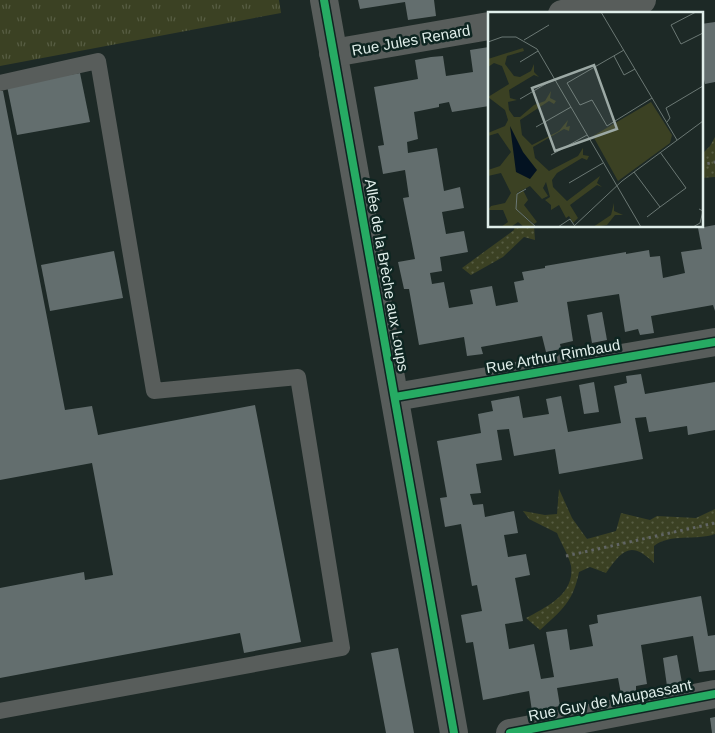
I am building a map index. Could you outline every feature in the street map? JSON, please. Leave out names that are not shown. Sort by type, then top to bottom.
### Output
[{"type":"street","name":"Allée de la Brèche aux Loups","points":[[324,0],[454,733]]},
{"type":"street","points":[[573,12],[642,0]]},
{"type":"street","name":"Rue Jules Renard","points":[[333,53],[488,26]]},
{"type":"street","name":"Rue Arthur Rimbaud","points":[[395,397],[715,342]]},
{"type":"street","name":"Rue Guy de Maupassant","points":[[510,733],[715,694]]},
{"type":"lane","points":[[0,83],[98,61],[154,391],[298,378],[342,648],[0,711]]},
{"type":"path","points":[[702,165],[715,162]]},
{"type":"path","points":[[566,556],[715,523]]},
{"type":"green space","points":[[0,0],[279,0],[281,13],[0,66]]},
{"type":"green space","points":[[715,137],[715,177],[702,178],[702,154]]},
{"type":"green space","points":[[514,228],[534,228],[535,240],[524,237],[503,257],[471,275],[462,268]]},
{"type":"green space","points":[[559,489],[572,518],[587,539],[616,531],[621,513],[650,520],[657,516],[696,518],[715,509],[715,534],[675,538],[660,542],[654,546],[654,563],[646,556],[633,550],[627,551],[617,558],[606,573],[590,567],[579,572],[577,582],[566,605],[540,630],[526,618],[550,604],[564,592],[571,576],[571,566],[557,533],[529,519],[523,511],[545,515],[557,514]]},
{"type":"building","points":[[358,0],[434,0],[436,16],[408,20],[405,2],[360,9]]},
{"type":"building","points":[[715,22],[715,82],[705,84],[702,70],[702,24]]},
{"type":"building","points":[[488,47],[488,106],[452,112],[449,102],[439,104],[439,107],[414,112],[418,139],[407,142],[408,153],[437,148],[444,191],[460,187],[464,208],[442,212],[446,234],[464,231],[468,252],[440,257],[442,271],[430,273],[432,284],[444,282],[449,308],[473,304],[470,290],[492,286],[496,306],[518,302],[514,282],[524,280],[522,272],[545,268],[545,266],[626,252],[626,254],[649,250],[650,257],[660,256],[663,278],[685,273],[681,252],[702,249],[698,228],[715,225],[715,311],[713,305],[651,316],[654,333],[640,335],[638,329],[625,332],[619,294],[567,302],[573,341],[560,344],[561,349],[546,352],[542,336],[481,347],[483,354],[467,356],[464,337],[419,345],[409,289],[404,289],[398,262],[415,259],[403,198],[409,197],[405,170],[383,174],[378,146],[384,145],[374,87],[418,79],[415,60],[431,57],[443,56],[446,76],[473,72],[470,50]]},
{"type":"building","points":[[80,73],[90,122],[17,135],[7,86]]},
{"type":"building","points":[[0,91],[3,91],[65,410],[92,406],[98,435],[255,405],[301,642],[244,653],[240,633],[0,678],[0,588],[84,572],[85,580],[113,575],[92,463],[0,480]]},
{"type":"building","points":[[114,251],[123,298],[50,311],[41,265]]},
{"type":"building","points":[[602,312],[607,340],[592,343],[587,315]]},
{"type":"building","points":[[641,374],[645,394],[715,382],[715,430],[688,435],[687,426],[649,432],[646,417],[635,418],[643,459],[559,474],[555,449],[514,456],[509,429],[497,430],[502,460],[476,464],[481,493],[470,494],[473,505],[483,504],[485,517],[514,511],[518,533],[504,535],[508,557],[526,554],[530,575],[515,578],[523,621],[505,624],[509,649],[534,644],[541,679],[554,677],[546,632],[567,629],[570,650],[593,646],[589,625],[598,623],[597,615],[701,596],[708,636],[715,635],[715,670],[699,672],[693,636],[641,645],[647,684],[636,686],[636,692],[621,694],[618,678],[557,688],[560,706],[532,711],[529,691],[483,700],[473,642],[466,643],[461,615],[482,611],[477,585],[472,586],[461,524],[445,527],[440,498],[447,497],[437,441],[481,433],[478,414],[493,411],[491,401],[519,396],[523,418],[549,414],[546,399],[561,396],[568,432],[621,423],[614,386],[627,383],[626,376]]},
{"type":"building","points":[[594,382],[599,412],[584,414],[579,385]]},
{"type":"building","points":[[398,648],[414,733],[386,733],[371,653]]},
{"type":"building","points":[[677,655],[682,683],[667,686],[663,658]]},
{"type":"building","points":[[715,717],[715,733],[712,733],[710,718]]},
{"type":"cycle path","points":[[324,0],[454,733]]},
{"type":"cycle path","points":[[395,397],[715,342]]},
{"type":"cycle path","points":[[510,733],[715,694]]}]
